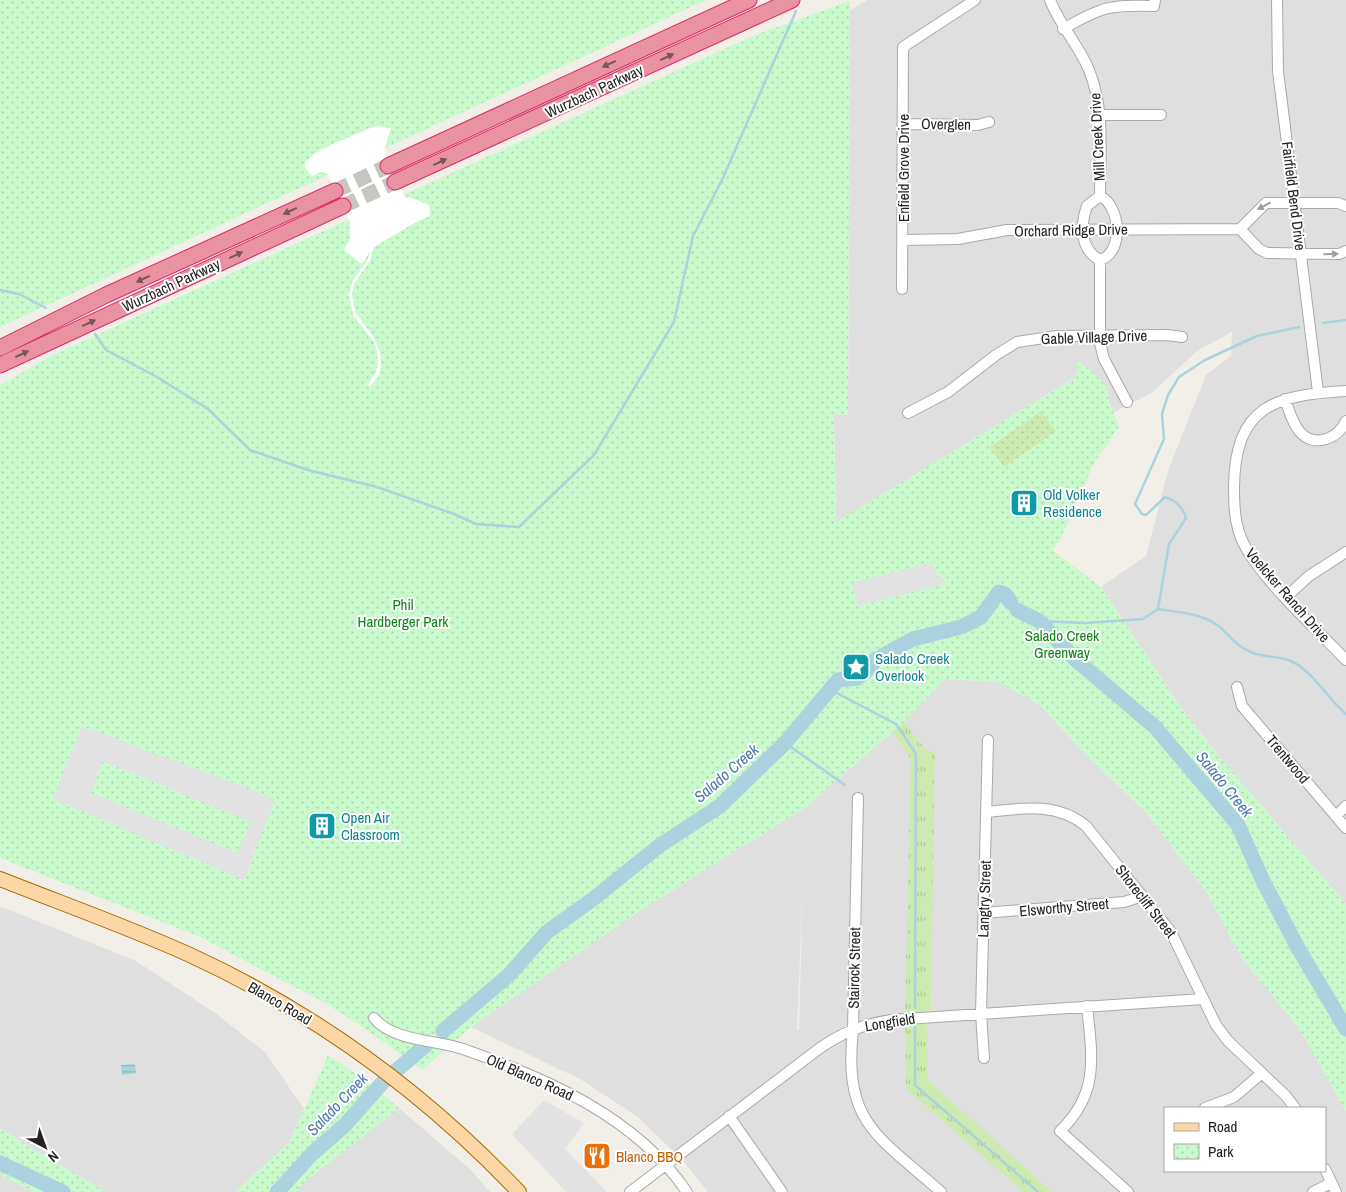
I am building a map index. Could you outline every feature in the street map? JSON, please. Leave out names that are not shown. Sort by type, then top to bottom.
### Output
[{"type":"highway","name":"Wurzbach Parkway","points":[[388,166],[749,0]]},
{"type":"highway","name":"Wurzbach Parkway","points":[[396,182],[792,0]]},
{"type":"highway","name":"Wurzbach Parkway","points":[[1,347],[98,300],[335,191]]},
{"type":"highway","name":"Wurzbach Parkway","points":[[0,365],[343,206]]},
{"type":"main road","name":"Blanco Road","points":[[0,879],[190,955],[248,984],[322,1028],[377,1064],[421,1100],[468,1141],[519,1192]]},
{"type":"street","name":"Enfield Grove Drive","points":[[902,289],[903,47],[975,0]]},
{"type":"street","name":"Mill Creek Drive","points":[[1050,0],[1063,29],[1088,69],[1097,95],[1100,196]]},
{"type":"street","name":"Fairfield Bend Drive","points":[[1277,0],[1277,56],[1318,392]]},
{"type":"street","points":[[1063,29],[1099,9],[1114,5],[1155,3]]},
{"type":"street","points":[[1099,116],[1161,115]]},
{"type":"street","name":"Overglen","points":[[903,124],[978,125],[989,122]]},
{"type":"street","name":"Mill Creek Drive","points":[[1100,196],[1106,199],[1114,209],[1116,230],[1112,252],[1107,258],[1100,260],[1092,256],[1085,248],[1084,230],[1087,206],[1100,196]]},
{"type":"street","points":[[1346,206],[1338,203],[1266,203],[1240,228],[1259,249],[1267,253],[1339,254],[1346,251]]},
{"type":"street","name":"Orchard Ridge Drive","points":[[903,240],[958,239],[1007,230],[1240,228]]},
{"type":"street","points":[[1100,260],[1099,335],[1104,358],[1128,402]]},
{"type":"street","name":"Gable Village Drive","points":[[908,413],[948,392],[996,355],[1017,342],[1046,336],[1167,335],[1182,337]]},
{"type":"street","name":"Voelcker Ranch Drive","points":[[1346,391],[1318,392],[1285,399],[1261,412],[1244,432],[1235,459],[1234,508],[1240,538],[1249,554],[1286,597],[1346,660]]},
{"type":"street","points":[[1285,399],[1296,427],[1311,439],[1319,440],[1334,436],[1346,422]]},
{"type":"street","points":[[1286,597],[1309,576],[1346,552]]},
{"type":"street","name":"Trentwood","points":[[1237,686],[1242,706],[1346,828]]},
{"type":"street","name":"Langtry Street","points":[[984,1058],[981,1013],[988,740]]},
{"type":"street","name":"Stairock Street","points":[[858,798],[853,1029],[850,1056],[851,1082],[862,1116],[879,1136],[942,1192]]},
{"type":"street","points":[[1336,816],[1346,806]]},
{"type":"street","name":"Shorecliff Street","points":[[987,812],[1046,808],[1074,817],[1092,832],[1178,944],[1203,999],[1216,1025],[1224,1036],[1286,1096],[1294,1107]]},
{"type":"street","name":"Elsworthy Street","points":[[984,913],[1124,902],[1143,896]]},
{"type":"street","name":"Longfield","points":[[630,1192],[820,1048],[853,1029],[891,1020],[1203,999]]},
{"type":"street","points":[[1088,1006],[1091,1076],[1087,1094],[1079,1109],[1060,1131],[1128,1192]]},
{"type":"street","name":"Old Blanco Road","points":[[374,1018],[390,1032],[462,1049],[549,1083],[578,1098],[644,1143],[666,1165],[687,1192]]},
{"type":"street","points":[[1209,1107],[1234,1097],[1262,1073]]},
{"type":"street","points":[[729,1116],[782,1192]]},
{"type":"street","points":[[1313,1192],[1334,1187],[1326,1171]]},
{"type":"shaded area","points":[[868,0],[1346,0],[1346,904],[1222,760],[1177,702],[1101,587],[1146,556],[1168,471],[1206,375],[1231,356],[1232,332],[1197,351],[1153,392],[1113,413],[1107,387],[1078,362],[1076,377],[836,523],[834,414],[848,415],[850,10]]},
{"type":"shaded area","points":[[933,562],[937,578],[944,577],[946,584],[857,606],[852,583]]},
{"type":"shaded area","points":[[945,679],[998,682],[1040,705],[1087,756],[1145,811],[1208,894],[1241,957],[1299,1028],[1346,1111],[1346,1192],[708,1192],[685,1163],[638,1117],[580,1079],[471,1027],[638,912],[807,806],[904,722]],"holes":[[[803,879],[799,1030],[797,1030]]]},
{"type":"shaded area","points":[[82,726],[275,799],[244,880],[53,799]],"holes":[[[103,761],[251,822],[237,853],[91,793]]]},
{"type":"shaded area","points":[[0,906],[136,961],[215,1013],[265,1052],[304,1109],[290,1142],[235,1192],[105,1192],[0,1129]]},
{"type":"shaded area","points":[[544,1100],[584,1123],[565,1149],[607,1192],[566,1192],[512,1134]]},
{"type":"shaded area","points":[[399,1108],[471,1170],[490,1192],[296,1192],[303,1183]]},
{"type":"shaded area","points":[[0,1174],[34,1192],[0,1192]]},
{"type":"green space","name":"Phil Hardberger Park","points":[[0,0],[706,0],[379,151],[401,196],[755,35],[850,1],[848,415],[834,414],[836,522],[1076,377],[1078,361],[1091,370],[1107,387],[1109,402],[1119,427],[1094,463],[1060,540],[1052,550],[1101,587],[1177,702],[1222,760],[1346,904],[1346,1111],[1299,1028],[1241,957],[1208,894],[1145,811],[1087,756],[1040,705],[998,682],[945,679],[904,722],[807,806],[638,912],[471,1027],[422,1070],[367,1030],[325,1003],[200,937],[0,858],[0,385],[53,355],[352,218],[330,174],[0,327]]},
{"type":"green space","points":[[1041,411],[1056,431],[1004,467],[990,447]]},
{"type":"green space","points":[[904,722],[927,751],[935,751],[931,1007],[927,1025],[928,1080],[1053,1192],[1023,1192],[906,1089],[905,1008],[911,759],[892,731]]},
{"type":"green space","points":[[328,1055],[365,1080],[399,1108],[304,1183],[296,1192],[235,1192],[290,1142]]},
{"type":"green space","points":[[0,1129],[105,1192],[34,1192],[0,1174]]},
{"type":"water","points":[[135,1064],[136,1073],[122,1075],[121,1065]]},
{"type":"pier","points":[[375,126],[391,128],[384,151],[389,170],[406,198],[409,197],[429,205],[430,216],[374,247],[370,261],[354,284],[352,295],[355,312],[373,336],[380,352],[379,375],[370,387],[367,385],[376,372],[378,365],[377,351],[374,342],[353,315],[349,295],[353,280],[367,261],[371,250],[362,264],[344,250],[350,239],[350,222],[328,174],[321,172],[312,176],[305,168],[305,162],[314,154],[335,143]]},
{"type":"waterway","points":[[95,334],[106,350],[157,377],[208,409],[250,450],[308,470],[377,487],[454,514],[476,524],[519,527],[594,455],[674,322],[693,236],[722,180],[796,11]]},
{"type":"waterway","points":[[0,290],[19,294],[46,308]]},
{"type":"waterway","points":[[1323,323],[1346,320]]},
{"type":"waterway","points":[[1158,609],[1169,544],[1186,518],[1178,504],[1165,497],[1146,515],[1142,514],[1135,504],[1164,439],[1162,414],[1168,395],[1179,377],[1205,360],[1257,336],[1299,327]]},
{"type":"waterway","name":"Salado Creek","points":[[443,1031],[509,975],[547,932],[593,899],[659,846],[720,806],[785,743],[838,680],[858,678],[870,668],[875,660],[913,639],[961,627],[981,617],[999,592],[1005,594],[1011,603]]},
{"type":"waterway","points":[[1039,621],[1086,623],[1143,619],[1158,609],[1196,615],[1217,625],[1246,650],[1286,659],[1299,666],[1314,678],[1346,714]]},
{"type":"waterway","name":"Salado Creek","points":[[1017,610],[1039,621],[1076,660],[1155,727],[1238,825],[1263,881],[1298,948],[1346,1029]]},
{"type":"waterway","points":[[829,689],[896,724],[916,754],[915,1008]]},
{"type":"waterway","points":[[785,743],[845,785]]},
{"type":"waterway","points":[[915,1025],[915,1085],[1038,1192]]},
{"type":"waterway","name":"Salado Creek","points":[[277,1192],[312,1154],[345,1125],[384,1081],[426,1045]]},
{"type":"waterway","name":"Salado Creek","points":[[0,1163],[63,1192]]},
{"type":"tunnel","points":[[335,191],[388,166]]},
{"type":"tunnel","points":[[343,206],[395,182]]},
{"type":"place","name":"Old Volker Residence","points":[[1024,503]]},
{"type":"place","name":"Salado Creek Overlook","points":[[856,667]]},
{"type":"place","name":"Open Air Classroom","points":[[322,826]]},
{"type":"place","name":"Blanco BBQ","points":[[597,1156]]},
{"type":"park label","name":"Salado Creek Greenway","points":[[1062,644]]}]
